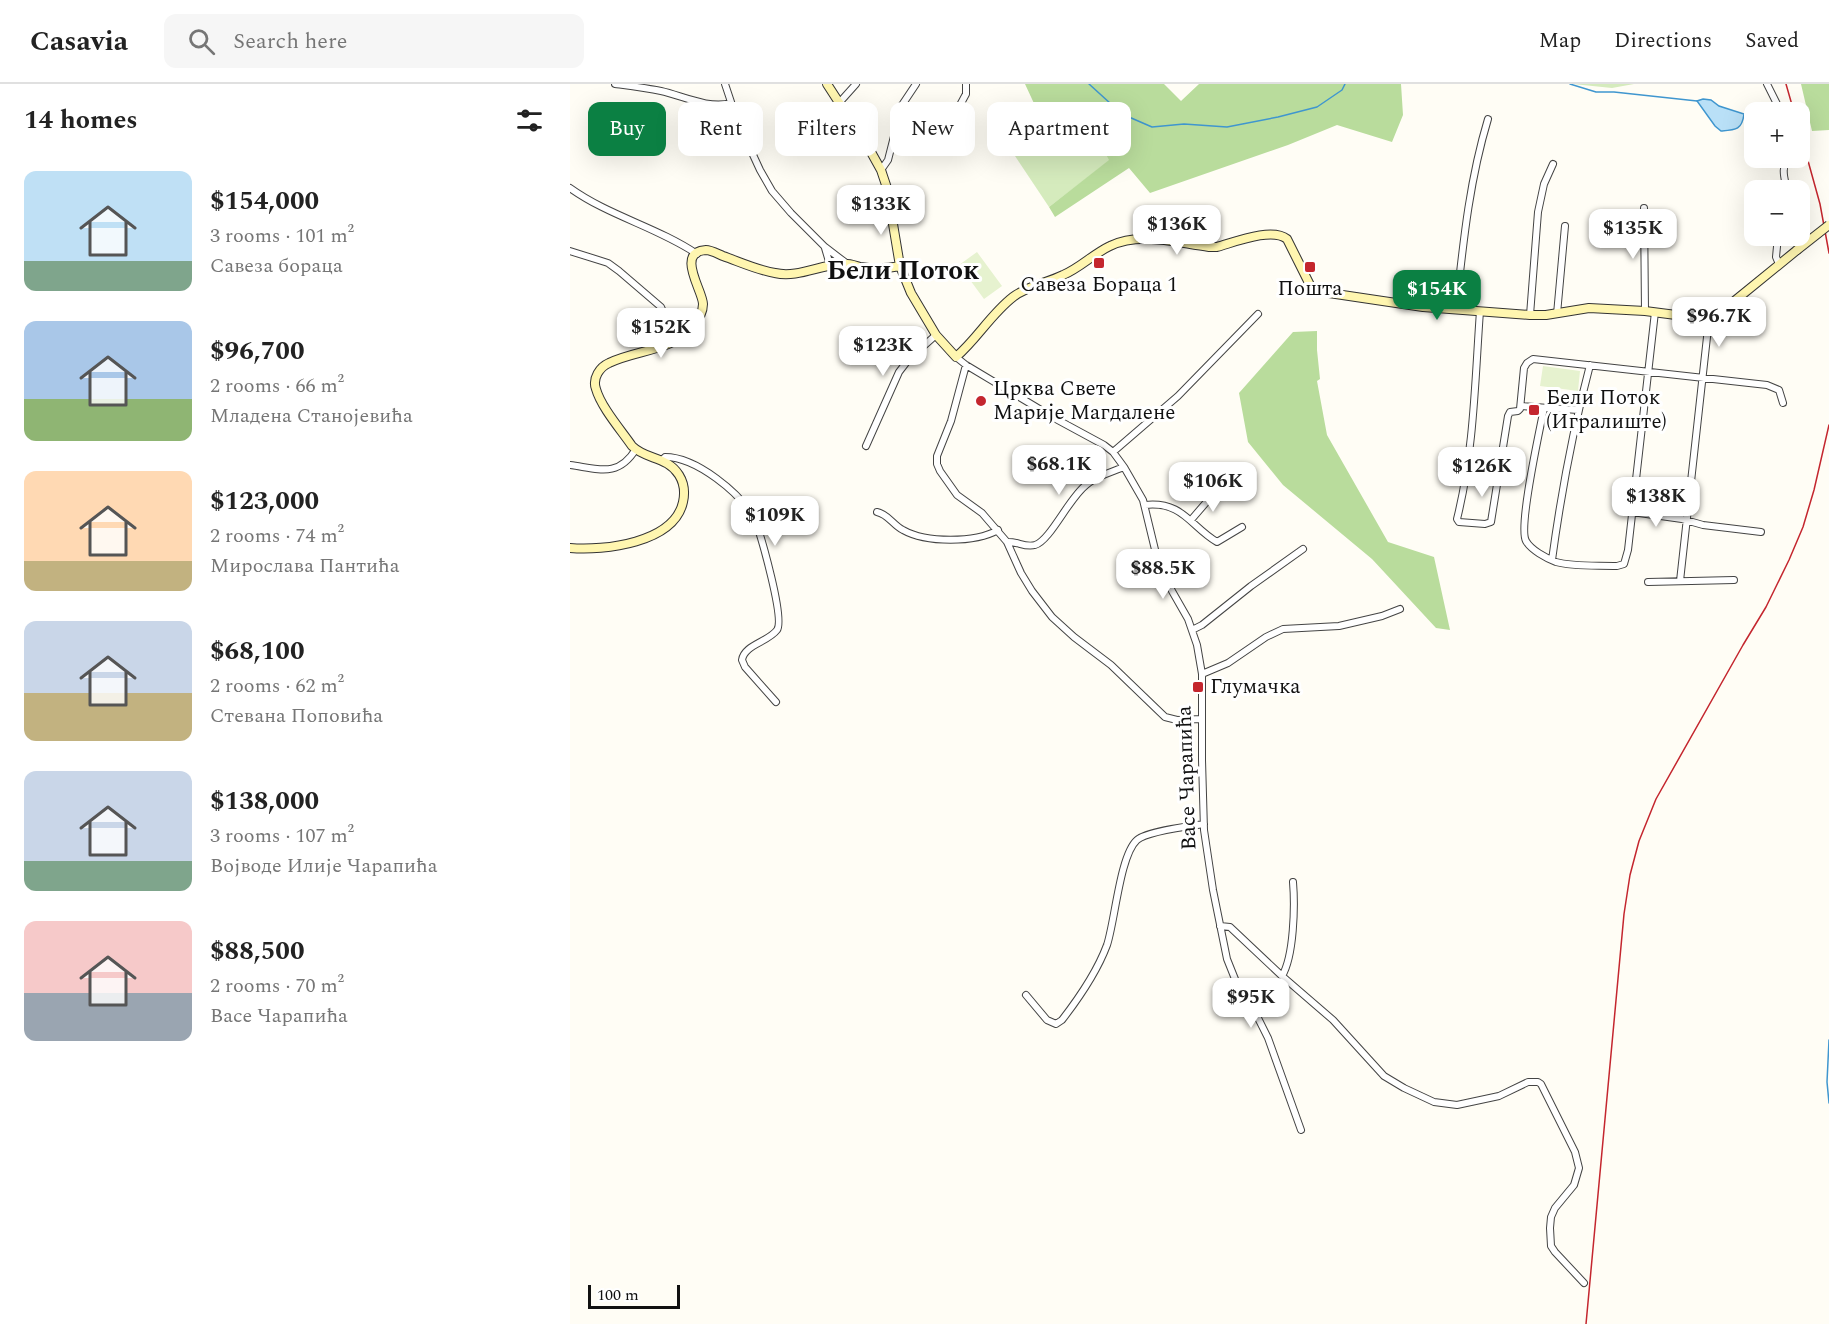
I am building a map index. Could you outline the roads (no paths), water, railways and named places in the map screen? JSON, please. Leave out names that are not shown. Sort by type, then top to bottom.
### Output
[{"type":"street","points":[[615,84],[662,91],[703,102]]},
{"type":"street","points":[[725,84],[731,102]]},
{"type":"street","name":"Васе Чарапића","points":[[827,84],[838,102]]},
{"type":"street","points":[[840,102],[856,84]]},
{"type":"street","points":[[881,170],[888,160],[902,105],[916,84]]},
{"type":"street","points":[[962,102],[966,94],[966,84]]},
{"type":"street","points":[[1767,84],[1776,102]]},
{"type":"street","points":[[1456,309],[1469,196],[1488,119]]},
{"type":"street","points":[[754,156],[772,191],[825,247],[846,263]]},
{"type":"street","name":"Васе Чарапића","points":[[873,156],[887,188],[900,266],[914,299],[936,335],[966,365],[1047,414],[1098,441],[1113,452],[1125,467],[1145,505],[1152,544],[1158,562],[1192,630],[1202,674],[1204,824],[1220,926],[1237,984],[1268,1038],[1301,1130]]},
{"type":"street","points":[[1530,315],[1538,212],[1544,184],[1553,164]]},
{"type":"street","points":[[570,188],[589,201],[647,226],[697,254]]},
{"type":"street","points":[[1644,208],[1645,311]]},
{"type":"street","points":[[956,357],[1016,294],[1074,270],[1107,247],[1130,240],[1158,240],[1217,247],[1269,234],[1281,235],[1287,239],[1315,290],[1414,305],[1530,315],[1557,314],[1589,308],[1645,311],[1709,319],[1716,316],[1829,225]]},
{"type":"street","points":[[1557,314],[1565,226]]},
{"type":"street","points":[[1777,246],[1776,257],[1779,264]]},
{"type":"street","points":[[825,247],[830,265]]},
{"type":"street","points":[[570,548],[613,547],[655,534],[672,522],[682,505],[683,486],[680,476],[662,460],[636,449],[601,401],[595,388],[595,378],[609,363],[682,338],[694,327],[703,310],[702,294],[691,271],[692,260],[697,254],[708,250],[779,274],[809,271],[846,263],[877,269],[900,266]]},
{"type":"street","points":[[570,251],[608,263],[617,269],[661,307],[671,330],[682,338]]},
{"type":"street","points":[[1480,311],[1471,428],[1464,487],[1457,519],[1461,522],[1490,524],[1508,414],[1520,410],[1524,368],[1530,360],[1535,358],[1773,387],[1779,390],[1783,403]]},
{"type":"street","points":[[1544,408],[1523,530],[1525,540],[1552,560],[1561,563],[1617,566],[1624,564],[1628,550],[1655,312]]},
{"type":"street","points":[[1113,452],[1178,396],[1258,314]]},
{"type":"street","points":[[1680,581],[1709,319]]},
{"type":"street","points":[[866,446],[899,372],[909,359],[936,335]]},
{"type":"street","points":[[966,365],[951,421],[939,451],[938,464],[957,495],[982,513],[998,530],[1007,542],[1032,591],[1066,630],[1111,665],[1166,717],[1174,720],[1202,719]]},
{"type":"street","points":[[1552,560],[1562,491],[1578,410],[1590,365]]},
{"type":"street","points":[[1521,406],[1578,410]]},
{"type":"street","points":[[570,465],[615,469],[628,461],[636,449]]},
{"type":"street","points":[[662,460],[665,457],[680,459],[710,474],[727,487],[755,520],[777,603],[779,624],[774,633],[745,652],[742,660],[776,702]]},
{"type":"street","points":[[1007,542],[1012,541],[1030,546],[1042,542],[1080,490],[1089,482],[1125,467]]},
{"type":"street","points":[[1191,520],[1216,491]]},
{"type":"street","points":[[1145,505],[1176,509],[1217,542],[1242,527]]},
{"type":"street","points":[[877,512],[886,516],[902,530],[929,538],[963,539],[986,535],[998,530]]},
{"type":"street","points":[[1632,512],[1702,525],[1761,532]]},
{"type":"street","points":[[1192,630],[1202,625],[1303,549]]},
{"type":"street","points":[[1648,582],[1734,580]]},
{"type":"street","points":[[1202,674],[1228,663],[1266,637],[1283,629],[1339,626],[1382,616],[1400,609]]},
{"type":"street","points":[[1026,995],[1047,1020],[1054,1024],[1062,1020],[1086,984],[1106,946],[1127,858],[1135,842],[1139,838],[1154,833],[1204,824]]},
{"type":"street","points":[[1282,976],[1290,955],[1294,902],[1293,882]]},
{"type":"street","points":[[1220,926],[1230,927],[1333,1020],[1384,1076],[1434,1102],[1454,1105],[1468,1104],[1499,1096],[1528,1082],[1541,1084],[1575,1152],[1579,1168],[1574,1185],[1551,1216],[1551,1246],[1584,1283]]},
{"type":"water","points":[[1711,100],[1719,106],[1744,114],[1742,123],[1737,128],[1721,131],[1697,101]]},
{"type":"waterway","name":"Бели Поток","points":[[1089,84],[1122,114],[1152,127],[1184,124],[1227,127],[1278,117],[1317,107],[1342,90],[1345,84]]},
{"type":"waterway","name":"Бели Поток","points":[[1570,84],[1596,92],[1697,101]]},
{"type":"waterway","name":"Бели Поток","points":[[1829,1040],[1827,1082],[1829,1103]]},
{"type":"railway","points":[[1786,84],[1791,102]]},
{"type":"railway","points":[[1810,168],[1820,204],[1829,253]]},
{"type":"railway","points":[[1586,1324],[1624,914],[1630,875],[1639,841],[1656,799],[1766,607],[1789,560],[1803,527],[1814,490],[1829,425]]},
{"type":"place","name":"Савеза Бораца 1","points":[[1099,263]]},
{"type":"place","name":"Пошта","points":[[1310,267]]},
{"type":"place","name":"Црква Свете Марије Магдалене","points":[[981,401]]},
{"type":"place","name":"Бели Поток (Игралиште)","points":[[1534,410]]},
{"type":"place","name":"Глумачка","points":[[1198,687]]},
{"type":"district","name":"Бели Поток","points":[[903,271]]}]
